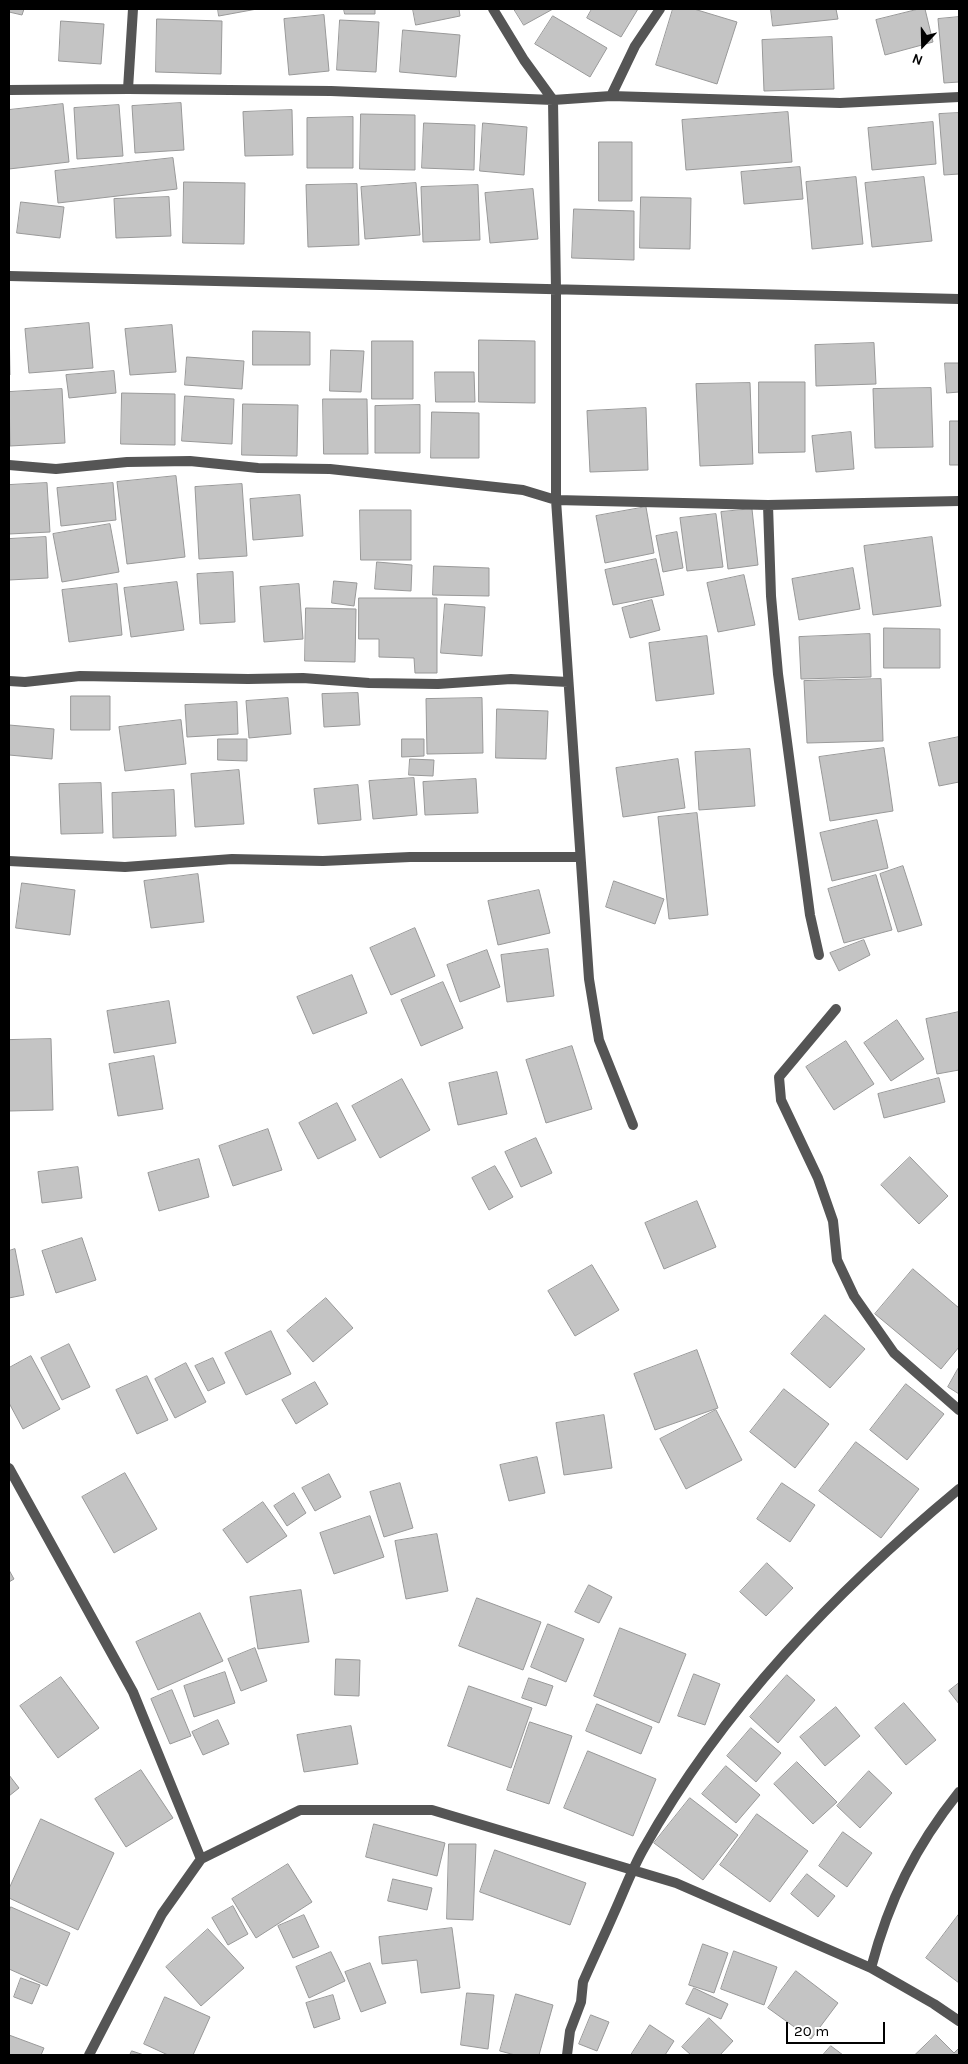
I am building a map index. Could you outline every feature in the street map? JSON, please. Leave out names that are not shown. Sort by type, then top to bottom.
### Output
[{"type":"street","points":[[128,89],[133,9]]},
{"type":"street","points":[[493,9],[524,60],[553,100],[556,290],[556,500],[589,979],[599,1040],[633,1126]]},
{"type":"street","points":[[611,96],[635,46],[660,9]]},
{"type":"street","points":[[9,90],[330,91],[553,100],[611,96],[840,102],[959,97]]},
{"type":"street","points":[[9,276],[959,299]]},
{"type":"street","points":[[9,465],[56,469],[127,462],[190,461],[258,468],[330,469],[523,490],[556,500],[768,505],[959,501]]},
{"type":"street","points":[[768,505],[771,596],[778,674],[809,906],[819,955]]},
{"type":"street","points":[[9,681],[25,682],[80,676],[303,678],[369,683],[438,684],[512,679],[568,682]]},
{"type":"street","points":[[9,861],[125,867],[232,859],[324,861],[410,857],[580,857]]},
{"type":"street","points":[[836,1009],[779,1077],[781,1100],[818,1178],[833,1221],[837,1260],[854,1296],[894,1353],[959,1410]]},
{"type":"street","points":[[9,1468],[133,1692],[201,1859]]},
{"type":"street","points":[[567,2055],[570,2031],[581,2002],[583,1982],[633,1870],[644,1848],[705,1751],[770,1669],[839,1596],[921,1521],[959,1490]]},
{"type":"street","points":[[871,1968],[882,1926],[909,1867],[936,1822],[959,1792]]},
{"type":"street","points":[[90,2055],[162,1914],[201,1859],[300,1810],[432,1810],[676,1883],[871,1968],[934,2004],[959,2021]]},
{"type":"building","points":[[9,9],[24,9],[22,15],[9,12]]},
{"type":"building","points":[[218,9],[257,9],[219,16]]},
{"type":"building","points":[[344,9],[375,9],[375,14],[345,14]]},
{"type":"building","points":[[413,9],[459,9],[460,16],[416,25]]},
{"type":"building","points":[[514,9],[553,9],[524,25]]},
{"type":"building","points":[[592,9],[638,9],[621,37],[587,18]]},
{"type":"building","points":[[673,9],[694,9],[737,22],[717,84],[656,65]]},
{"type":"building","points":[[771,9],[836,9],[838,19],[773,26]]},
{"type":"building","points":[[925,9],[933,42],[885,55],[876,20]]},
{"type":"building","points":[[324,15],[329,71],[289,75],[284,19]]},
{"type":"building","points":[[553,16],[607,48],[590,77],[535,44]]},
{"type":"building","points":[[959,17],[959,82],[944,83],[938,19]]},
{"type":"building","points":[[157,19],[222,21],[221,74],[156,72]]},
{"type":"building","points":[[340,20],[379,22],[376,72],[337,70]]},
{"type":"building","points":[[61,21],[104,24],[101,64],[59,61]]},
{"type":"building","points":[[403,30],[460,35],[456,77],[400,72]]},
{"type":"building","points":[[832,37],[834,89],[764,91],[762,40]]},
{"type":"building","points":[[181,103],[184,150],[135,153],[132,106]]},
{"type":"building","points":[[63,104],[69,162],[9,169],[9,110]]},
{"type":"building","points":[[119,105],[123,156],[77,159],[74,108]]},
{"type":"building","points":[[292,110],[293,155],[245,156],[243,112]]},
{"type":"building","points":[[788,112],[792,162],[686,170],[682,120]]},
{"type":"building","points":[[959,113],[959,174],[944,175],[939,114]]},
{"type":"building","points":[[361,114],[415,115],[415,170],[360,169]]},
{"type":"building","points":[[353,117],[353,168],[307,168],[307,118]]},
{"type":"building","points":[[933,122],[936,164],[872,170],[868,128]]},
{"type":"building","points":[[424,123],[475,125],[474,170],[422,168]]},
{"type":"building","points":[[483,123],[527,127],[524,175],[480,171]]},
{"type":"building","points":[[599,142],[632,142],[632,201],[599,201]]},
{"type":"building","points":[[173,158],[177,189],[58,203],[55,171]]},
{"type":"building","points":[[800,167],[803,199],[744,204],[741,172]]},
{"type":"building","points":[[856,177],[863,244],[812,249],[806,182]]},
{"type":"building","points":[[924,177],[932,241],[872,247],[865,183]]},
{"type":"building","points":[[184,182],[245,183],[244,244],[183,243]]},
{"type":"building","points":[[416,183],[420,235],[365,239],[361,187]]},
{"type":"building","points":[[357,184],[359,245],[308,247],[306,185]]},
{"type":"building","points":[[478,185],[480,240],[423,242],[421,187]]},
{"type":"building","points":[[533,189],[538,239],[490,243],[485,193]]},
{"type":"building","points":[[169,197],[171,236],[116,238],[114,199]]},
{"type":"building","points":[[641,197],[691,198],[690,249],[640,248]]},
{"type":"building","points":[[21,202],[64,207],[60,238],[17,233]]},
{"type":"building","points":[[574,209],[634,211],[634,260],[572,258]]},
{"type":"building","points":[[9,321],[10,375],[9,375]]},
{"type":"building","points":[[89,323],[93,368],[29,373],[25,329]]},
{"type":"building","points":[[172,325],[176,372],[130,375],[125,329]]},
{"type":"building","points":[[253,331],[310,332],[310,365],[253,365]]},
{"type":"building","points":[[479,340],[535,341],[535,403],[479,402]]},
{"type":"building","points":[[372,341],[413,341],[413,399],[372,399]]},
{"type":"building","points":[[874,343],[876,384],[816,386],[815,345]]},
{"type":"building","points":[[331,350],[364,351],[361,392],[330,391]]},
{"type":"building","points":[[187,357],[244,361],[242,389],[185,385]]},
{"type":"building","points":[[945,363],[959,363],[959,392],[947,393]]},
{"type":"building","points":[[114,371],[116,393],[69,398],[66,375]]},
{"type":"building","points":[[435,372],[474,372],[475,402],[436,402]]},
{"type":"building","points":[[759,382],[805,382],[805,452],[759,453]]},
{"type":"building","points":[[750,383],[753,464],[700,466],[696,384]]},
{"type":"building","points":[[931,388],[933,447],[875,448],[873,389]]},
{"type":"building","points":[[62,389],[65,443],[10,446],[9,392]]},
{"type":"building","points":[[122,393],[175,394],[175,445],[121,444]]},
{"type":"building","points":[[185,396],[234,399],[232,444],[182,441]]},
{"type":"building","points":[[323,399],[367,399],[368,454],[324,454]]},
{"type":"building","points":[[243,404],[298,405],[297,456],[242,455]]},
{"type":"building","points":[[420,405],[420,453],[375,453],[375,406]]},
{"type":"building","points":[[646,408],[648,470],[590,472],[587,411]]},
{"type":"building","points":[[432,412],[479,413],[479,458],[431,458]]},
{"type":"building","points":[[950,421],[959,421],[959,465],[950,465]]},
{"type":"building","points":[[851,432],[854,469],[816,472],[812,436]]},
{"type":"building","points":[[176,476],[185,557],[127,564],[117,482]]},
{"type":"building","points":[[47,483],[50,532],[9,534],[9,485]]},
{"type":"building","points":[[113,483],[116,520],[61,526],[57,488]]},
{"type":"building","points":[[242,484],[247,556],[199,559],[195,487]]},
{"type":"building","points":[[300,495],[303,536],[253,540],[250,499]]},
{"type":"building","points":[[646,507],[654,553],[605,563],[596,516]]},
{"type":"building","points":[[752,509],[758,565],[728,569],[721,512]]},
{"type":"building","points":[[360,510],[411,510],[411,560],[361,560]]},
{"type":"building","points":[[716,514],[723,567],[687,571],[680,518]]},
{"type":"building","points":[[110,524],[119,572],[62,582],[53,534]]},
{"type":"building","points":[[677,532],[683,568],[663,572],[656,536]]},
{"type":"building","points":[[46,537],[48,578],[9,580],[9,539]]},
{"type":"building","points":[[932,537],[941,606],[873,615],[864,546]]},
{"type":"building","points":[[656,559],[664,595],[613,605],[605,570]]},
{"type":"building","points":[[377,562],[412,565],[411,591],[375,589]]},
{"type":"building","points":[[434,566],[489,568],[489,596],[433,595]]},
{"type":"building","points":[[853,568],[860,609],[799,620],[792,579]]},
{"type":"building","points":[[233,572],[235,622],[200,624],[197,574]]},
{"type":"building","points":[[744,575],[755,625],[718,632],[707,583]]},
{"type":"building","points":[[334,581],[357,583],[354,606],[332,603]]},
{"type":"building","points":[[177,582],[184,630],[131,637],[124,588]]},
{"type":"building","points":[[117,584],[122,635],[69,642],[62,590]]},
{"type":"building","points":[[299,584],[303,639],[264,642],[260,587]]},
{"type":"building","points":[[359,598],[437,598],[437,673],[415,673],[414,658],[379,657],[379,639],[359,639]]},
{"type":"building","points":[[652,600],[660,630],[630,638],[622,608]]},
{"type":"building","points":[[445,604],[485,607],[482,656],[441,653]]},
{"type":"building","points":[[306,608],[356,609],[355,662],[305,661]]},
{"type":"building","points":[[884,628],[940,629],[940,668],[884,668]]},
{"type":"building","points":[[870,634],[871,677],[801,679],[799,637]]},
{"type":"building","points":[[707,636],[714,694],[656,701],[649,643]]},
{"type":"building","points":[[881,679],[883,741],[807,743],[804,681]]},
{"type":"building","points":[[358,693],[360,725],[324,727],[322,694]]},
{"type":"building","points":[[71,696],[110,696],[110,730],[71,730]]},
{"type":"building","points":[[288,698],[291,734],[249,738],[246,701]]},
{"type":"building","points":[[482,698],[483,753],[427,754],[426,699]]},
{"type":"building","points":[[237,702],[238,734],[187,737],[185,705]]},
{"type":"building","points":[[497,709],[548,711],[546,759],[496,758]]},
{"type":"building","points":[[181,720],[186,764],[125,771],[119,727]]},
{"type":"building","points":[[9,725],[54,729],[52,759],[9,755]]},
{"type":"building","points":[[959,737],[959,782],[939,786],[929,743]]},
{"type":"building","points":[[218,739],[247,739],[247,761],[218,760]]},
{"type":"building","points":[[402,739],[424,739],[424,756],[402,757]]},
{"type":"building","points":[[884,748],[893,811],[830,821],[819,757]]},
{"type":"building","points":[[750,749],[755,806],[699,810],[695,752]]},
{"type":"building","points":[[410,759],[434,760],[433,776],[409,775]]},
{"type":"building","points":[[678,759],[685,808],[623,817],[616,768]]},
{"type":"building","points":[[239,770],[244,824],[195,827],[191,774]]},
{"type":"building","points":[[414,778],[417,815],[373,819],[369,781]]},
{"type":"building","points":[[476,779],[478,813],[425,815],[423,782]]},
{"type":"building","points":[[101,783],[103,833],[61,834],[59,784]]},
{"type":"building","points":[[358,785],[361,820],[318,824],[314,789]]},
{"type":"building","points":[[174,790],[176,836],[113,838],[112,793]]},
{"type":"building","points":[[697,813],[708,915],[669,919],[658,817]]},
{"type":"building","points":[[877,820],[888,868],[832,881],[820,833]]},
{"type":"building","points":[[903,866],[922,925],[898,932],[880,874]]},
{"type":"building","points":[[198,874],[204,922],[151,928],[144,881]]},
{"type":"building","points":[[876,875],[892,930],[844,943],[828,889]]},
{"type":"building","points":[[614,881],[664,899],[655,924],[606,907]]},
{"type":"building","points":[[22,883],[75,890],[70,935],[16,928]]},
{"type":"building","points":[[539,890],[550,933],[498,945],[488,901]]},
{"type":"building","points":[[415,928],[435,976],[391,995],[370,948]]},
{"type":"building","points":[[864,940],[870,955],[839,971],[830,953]]},
{"type":"building","points":[[548,949],[554,996],[507,1002],[501,955]]},
{"type":"building","points":[[487,950],[500,987],[460,1002],[447,965]]},
{"type":"building","points":[[352,975],[367,1013],[313,1034],[297,997]]},
{"type":"building","points":[[443,982],[463,1028],[421,1046],[401,1000]]},
{"type":"building","points":[[169,1001],[176,1043],[114,1053],[107,1011]]},
{"type":"building","points":[[959,1012],[959,1070],[937,1074],[926,1019]]},
{"type":"building","points":[[897,1020],[924,1059],[891,1081],[864,1043]]},
{"type":"building","points":[[51,1039],[53,1110],[9,1111],[9,1040]]},
{"type":"building","points":[[846,1041],[874,1084],[834,1110],[806,1067]]},
{"type":"building","points":[[572,1046],[592,1109],[546,1123],[526,1060]]},
{"type":"building","points":[[154,1056],[163,1109],[118,1116],[109,1064]]},
{"type":"building","points":[[497,1072],[507,1114],[458,1125],[449,1083]]},
{"type":"building","points":[[939,1078],[945,1102],[884,1118],[878,1094]]},
{"type":"building","points":[[402,1079],[430,1130],[380,1158],[352,1106]]},
{"type":"building","points":[[337,1103],[356,1140],[318,1159],[299,1123]]},
{"type":"building","points":[[268,1129],[282,1170],[233,1186],[219,1146]]},
{"type":"building","points":[[536,1138],[552,1173],[521,1187],[505,1152]]},
{"type":"building","points":[[910,1157],[948,1196],[919,1224],[881,1185]]},
{"type":"building","points":[[199,1159],[209,1197],[159,1211],[148,1173]]},
{"type":"building","points":[[495,1166],[513,1197],[489,1210],[472,1178]]},
{"type":"building","points":[[78,1167],[82,1198],[42,1203],[38,1172]]},
{"type":"building","points":[[697,1201],[716,1247],[664,1269],[645,1223]]},
{"type":"building","points":[[82,1238],[96,1280],[56,1293],[42,1251]]},
{"type":"building","points":[[15,1249],[24,1295],[9,1298],[9,1251]]},
{"type":"building","points":[[592,1265],[619,1310],[575,1336],[548,1291]]},
{"type":"building","points":[[913,1269],[959,1308],[959,1347],[941,1369],[875,1314]]},
{"type":"building","points":[[326,1298],[353,1328],[313,1362],[287,1331]]},
{"type":"building","points":[[825,1315],[865,1349],[830,1388],[791,1354]]},
{"type":"building","points":[[271,1331],[291,1374],[246,1395],[225,1353]]},
{"type":"building","points":[[69,1344],[90,1387],[62,1400],[41,1358]]},
{"type":"building","points":[[697,1350],[718,1408],[655,1430],[634,1374]]},
{"type":"building","points":[[31,1356],[60,1409],[23,1429],[9,1403],[9,1368]]},
{"type":"building","points":[[213,1358],[225,1383],[208,1391],[195,1366]]},
{"type":"building","points":[[186,1363],[206,1402],[175,1418],[155,1379]]},
{"type":"building","points":[[959,1367],[959,1394],[948,1387]]},
{"type":"building","points":[[147,1376],[168,1420],[137,1434],[116,1390]]},
{"type":"building","points":[[315,1382],[328,1404],[296,1424],[282,1400]]},
{"type":"building","points":[[906,1384],[944,1414],[907,1460],[870,1430]]},
{"type":"building","points":[[784,1389],[829,1424],[795,1468],[750,1432]]},
{"type":"building","points":[[716,1410],[742,1460],[686,1489],[660,1439]]},
{"type":"building","points":[[604,1415],[612,1468],[564,1475],[556,1423]]},
{"type":"building","points":[[856,1442],[919,1489],[881,1538],[819,1491]]},
{"type":"building","points":[[537,1457],[545,1493],[509,1501],[500,1465]]},
{"type":"building","points":[[125,1473],[157,1529],[114,1553],[82,1497]]},
{"type":"building","points":[[329,1474],[341,1497],[315,1511],[302,1488]]},
{"type":"building","points":[[400,1483],[413,1528],[384,1537],[370,1492]]},
{"type":"building","points":[[782,1483],[815,1505],[790,1542],[757,1519]]},
{"type":"building","points":[[294,1493],[306,1513],[287,1526],[274,1506]]},
{"type":"building","points":[[263,1502],[287,1536],[247,1563],[223,1530]]},
{"type":"building","points":[[370,1516],[384,1557],[334,1574],[320,1533]]},
{"type":"building","points":[[437,1534],[448,1591],[406,1599],[395,1541]]},
{"type":"building","points":[[767,1563],[793,1588],[766,1616],[740,1592]]},
{"type":"building","points":[[9,1570],[14,1579],[9,1582]]},
{"type":"building","points":[[589,1585],[612,1597],[599,1623],[575,1612]]},
{"type":"building","points":[[301,1590],[309,1642],[258,1649],[250,1597]]},
{"type":"building","points":[[477,1598],[541,1622],[523,1670],[459,1646]]},
{"type":"building","points":[[200,1613],[223,1661],[158,1690],[136,1642]]},
{"type":"building","points":[[548,1624],[584,1639],[566,1682],[531,1667]]},
{"type":"building","points":[[620,1628],[686,1654],[659,1723],[594,1696]]},
{"type":"building","points":[[255,1648],[267,1681],[241,1691],[228,1659]]},
{"type":"building","points":[[336,1659],[360,1660],[359,1696],[335,1695]]},
{"type":"building","points":[[225,1672],[235,1703],[194,1717],[184,1686]]},
{"type":"building","points":[[694,1674],[720,1684],[705,1725],[678,1716]]},
{"type":"building","points":[[787,1675],[815,1700],[778,1743],[750,1717]]},
{"type":"building","points":[[61,1677],[99,1728],[58,1758],[20,1706]]},
{"type":"building","points":[[529,1678],[553,1686],[546,1706],[522,1698]]},
{"type":"building","points":[[959,1683],[959,1704],[949,1691]]},
{"type":"building","points":[[469,1686],[532,1708],[511,1768],[448,1746]]},
{"type":"building","points":[[172,1690],[191,1736],[170,1744],[151,1699]]},
{"type":"building","points":[[904,1703],[936,1740],[906,1765],[875,1728]]},
{"type":"building","points":[[597,1704],[652,1727],[641,1754],[586,1731]]},
{"type":"building","points":[[836,1707],[860,1736],[825,1766],[800,1737]]},
{"type":"building","points":[[218,1720],[229,1744],[203,1755],[192,1732]]},
{"type":"building","points":[[530,1722],[572,1736],[549,1804],[507,1790]]},
{"type":"building","points":[[351,1726],[358,1764],[304,1772],[297,1735]]},
{"type":"building","points":[[751,1728],[781,1753],[756,1782],[727,1756]]},
{"type":"building","points":[[588,1751],[656,1779],[633,1836],[564,1808]]},
{"type":"building","points":[[797,1762],[837,1802],[813,1824],[774,1784]]},
{"type":"building","points":[[726,1766],[760,1795],[736,1823],[702,1794]]},
{"type":"building","points":[[141,1770],[173,1818],[126,1847],[95,1799]]},
{"type":"building","points":[[869,1771],[892,1793],[860,1828],[837,1806]]},
{"type":"building","points":[[9,1775],[19,1788],[9,1796]]},
{"type":"building","points":[[690,1798],[738,1835],[703,1880],[654,1843]]},
{"type":"building","points":[[757,1814],[808,1851],[770,1902],[720,1865]]},
{"type":"building","points":[[41,1819],[114,1853],[78,1930],[9,1898],[9,1889]]},
{"type":"building","points":[[374,1824],[445,1843],[437,1876],[366,1857]]},
{"type":"building","points":[[843,1832],[872,1853],[847,1887],[819,1866]]},
{"type":"building","points":[[449,1844],[476,1844],[473,1920],[447,1919]]},
{"type":"building","points":[[495,1850],[586,1883],[570,1925],[480,1892]]},
{"type":"building","points":[[288,1864],[312,1902],[256,1938],[232,1899]]},
{"type":"building","points":[[807,1874],[835,1896],[818,1917],[791,1894]]},
{"type":"building","points":[[393,1879],[432,1888],[427,1910],[388,1901]]},
{"type":"building","points":[[233,1906],[248,1934],[228,1945],[212,1918]]},
{"type":"building","points":[[11,1907],[70,1933],[47,1986],[9,1969],[9,1913]]},
{"type":"building","points":[[959,1914],[959,1983],[926,1958]]},
{"type":"building","points":[[304,1915],[319,1947],[293,1958],[278,1926]]},
{"type":"building","points":[[452,1928],[460,1988],[421,1993],[417,1960],[382,1964],[379,1937]]},
{"type":"building","points":[[208,1929],[244,1968],[201,2006],[166,1967]]},
{"type":"building","points":[[703,1944],[728,1953],[714,1993],[689,1985]]},
{"type":"building","points":[[734,1951],[777,1967],[764,2005],[721,1989]]},
{"type":"building","points":[[331,1952],[345,1981],[309,1998],[296,1967]]},
{"type":"building","points":[[370,1963],[386,2003],[361,2012],[345,1972]]},
{"type":"building","points":[[796,1971],[838,2003],[811,2039],[768,2008]]},
{"type":"building","points":[[21,1978],[40,1985],[32,2004],[14,1997]]},
{"type":"building","points":[[694,1988],[728,2004],[721,2019],[686,2004]]},
{"type":"building","points":[[467,1993],[494,1995],[488,2049],[461,2045]]},
{"type":"building","points":[[516,1994],[553,2005],[539,2055],[515,2055],[500,2051]]},
{"type":"building","points":[[333,1995],[340,2019],[314,2028],[306,2003]]},
{"type":"building","points":[[165,1997],[210,2017],[193,2055],[168,2055],[144,2044]]},
{"type":"building","points":[[591,2015],[609,2022],[597,2051],[579,2044]]},
{"type":"building","points":[[709,2018],[733,2041],[720,2055],[691,2055],[682,2047]]},
{"type":"building","points":[[650,2025],[674,2041],[665,2055],[631,2055]]},
{"type":"building","points":[[9,2035],[44,2048],[41,2055],[9,2055]]},
{"type":"building","points":[[936,2035],[954,2053],[959,2048],[959,2055],[915,2055]]},
{"type":"building","points":[[831,2046],[843,2055],[823,2055]]},
{"type":"building","points":[[132,2051],[144,2055],[130,2055]]}]
